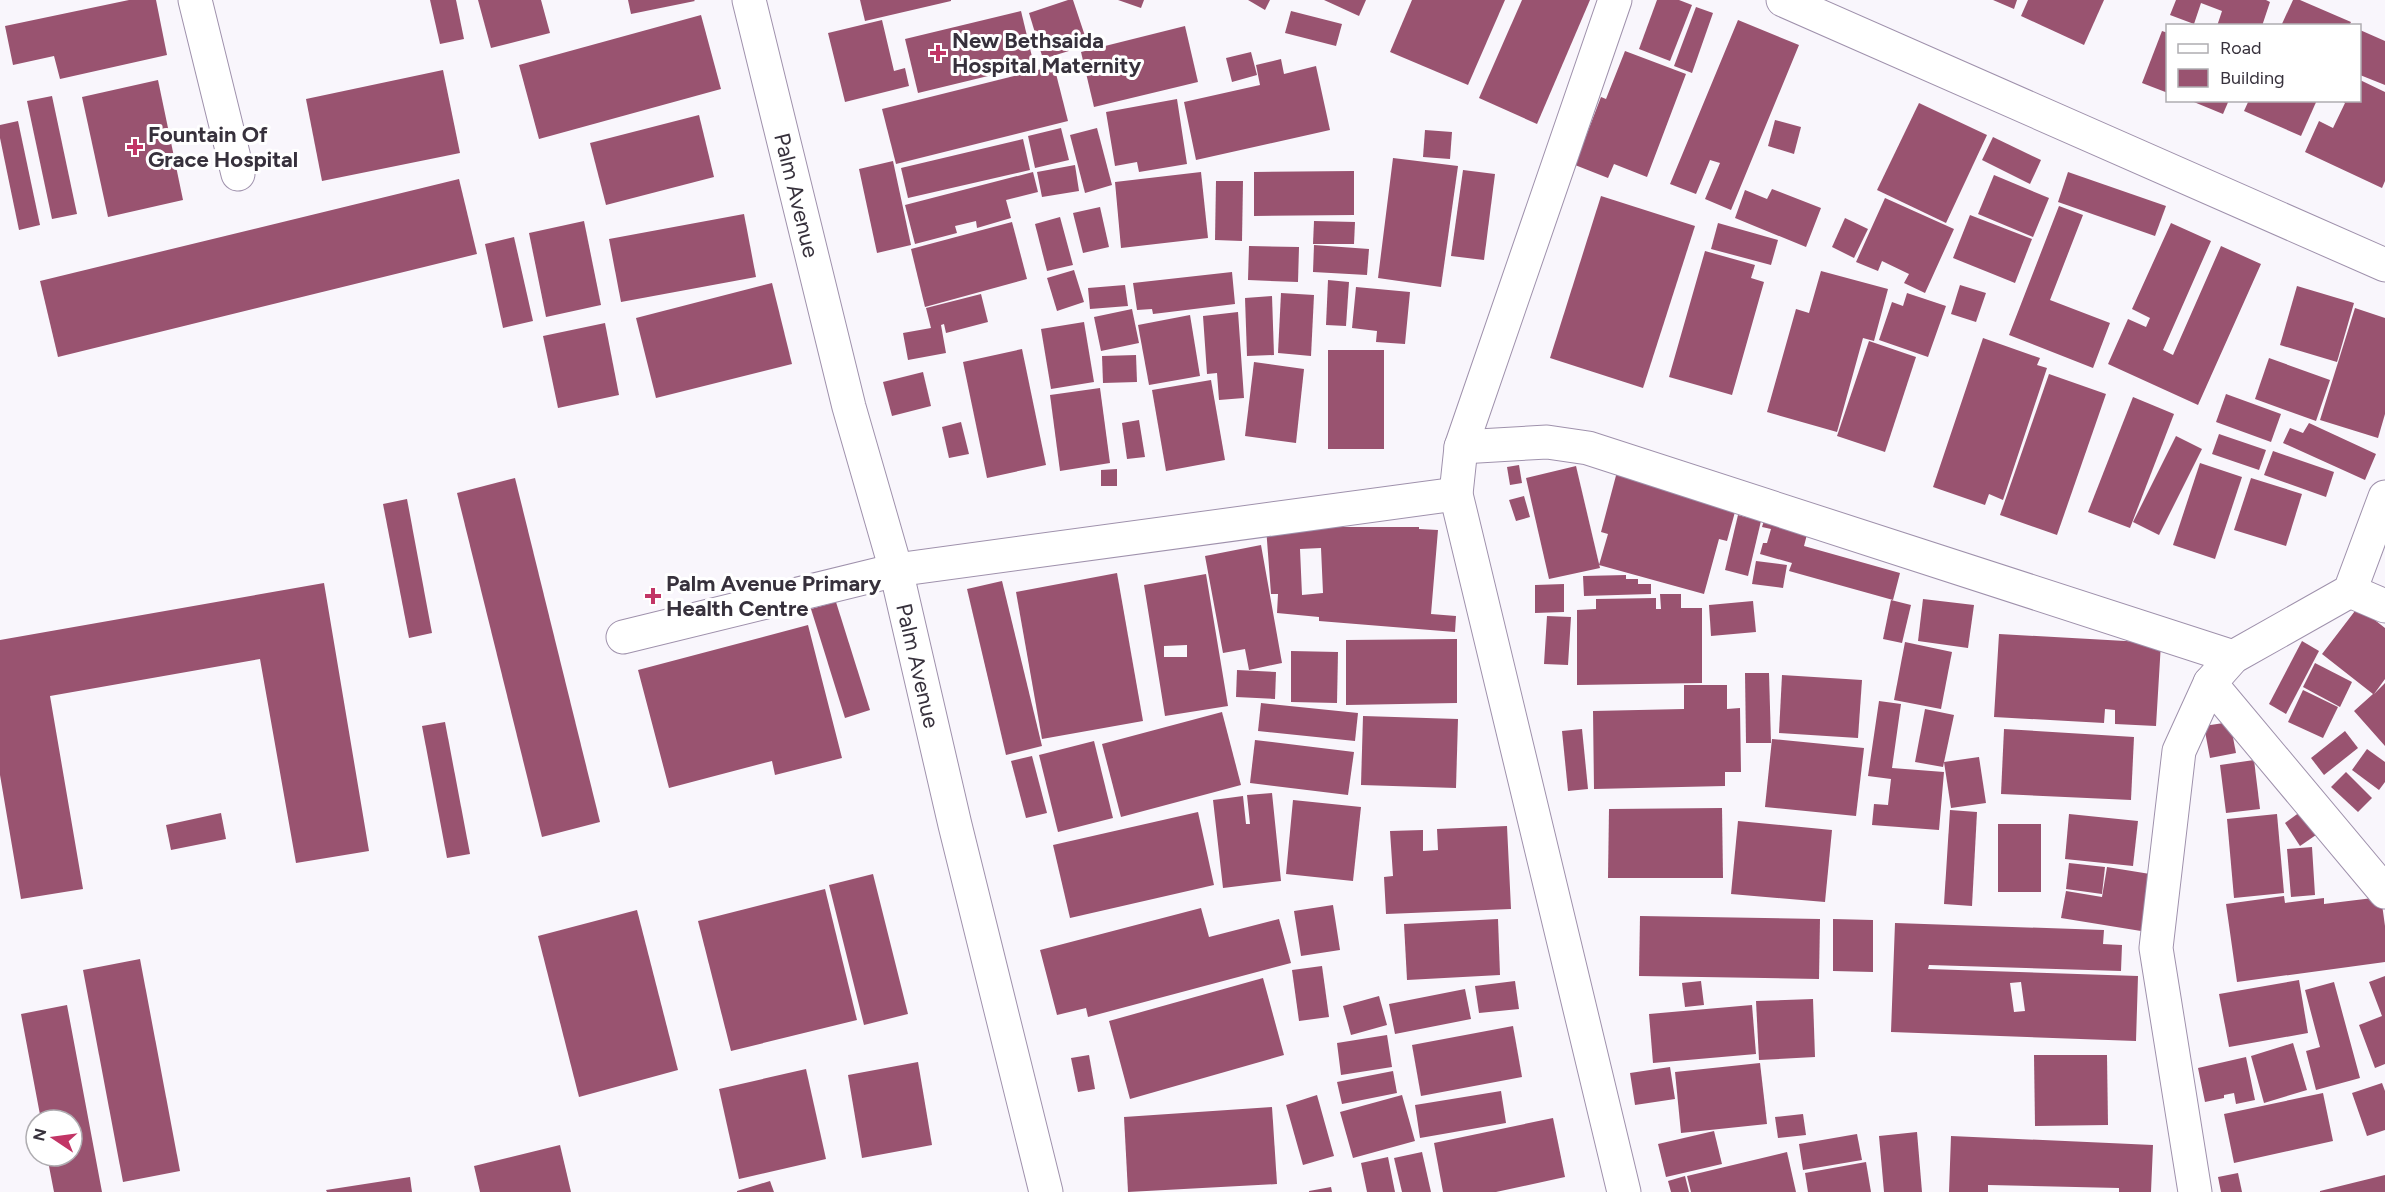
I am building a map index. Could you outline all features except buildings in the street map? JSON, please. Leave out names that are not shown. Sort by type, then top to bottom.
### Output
[{"type":"street","points":[[195,0],[238,174]]},
{"type":"street","name":"Palm Avenue","points":[[749,0],[849,407],[896,570],[955,825],[1046,1192]]},
{"type":"street","points":[[1615,0],[1461,447],[1456,494],[1623,1192]]},
{"type":"street","points":[[1783,0],[2385,265]]},
{"type":"street","points":[[1461,447],[1546,442],[1587,448],[2233,657]]},
{"type":"street","points":[[623,637],[896,570],[1456,494]]},
{"type":"street","points":[[2195,1192],[2156,948],[2179,751],[2210,683],[2233,657],[2350,591],[2385,497]]},
{"type":"street","points":[[2350,591],[2385,606]]},
{"type":"street","points":[[2210,683],[2385,892]]},
{"type":"place","name":"New Bethsaida Hospital Maternity","points":[[938,53]]},
{"type":"place","name":"Fountain Of Grace Hospital","points":[[135,147]]},
{"type":"place","name":"Palm Avenue Primary Health Centre","points":[[653,596]]}]
